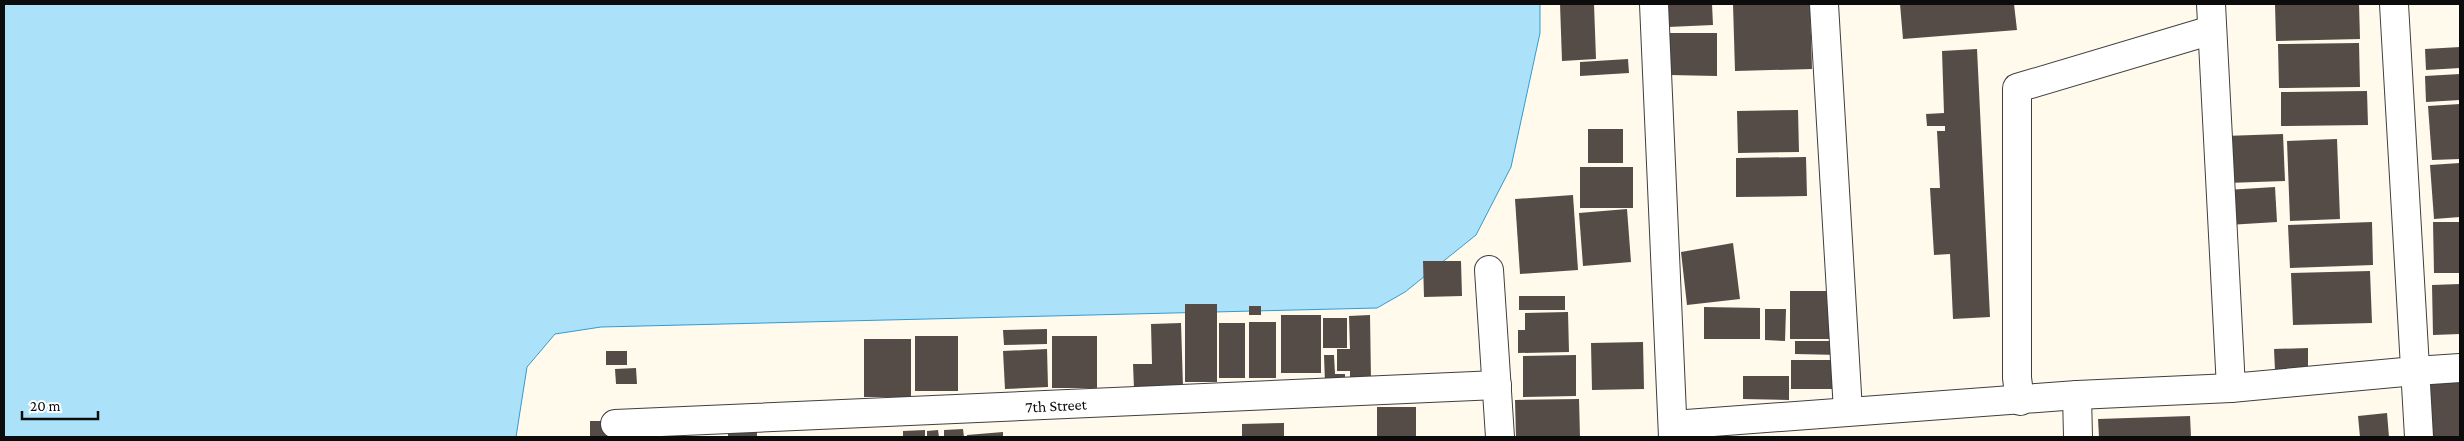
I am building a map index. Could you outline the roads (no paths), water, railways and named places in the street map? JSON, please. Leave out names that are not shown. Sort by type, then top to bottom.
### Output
[{"type":"street","points":[[1654,4],[1673,431],[1848,411],[2020,401],[2077,395],[2231,388],[2415,370],[2460,368]]},
{"type":"street","points":[[1824,4],[1848,411]]},
{"type":"street","points":[[2394,4],[2419,437]]},
{"type":"street","points":[[2020,401],[2017,378],[2017,88],[2212,17],[2231,388]]},
{"type":"street","points":[[1489,270],[1500,437]]},
{"type":"street","name":"7th Street","points":[[615,421],[1497,385]]},
{"type":"street","points":[[2077,395],[2078,437]]},
{"type":"water","points":[[4,4],[1540,4],[1540,33],[1511,167],[1476,235],[1405,292],[1377,308],[601,327],[555,334],[527,367],[516,437],[4,437]]}]
